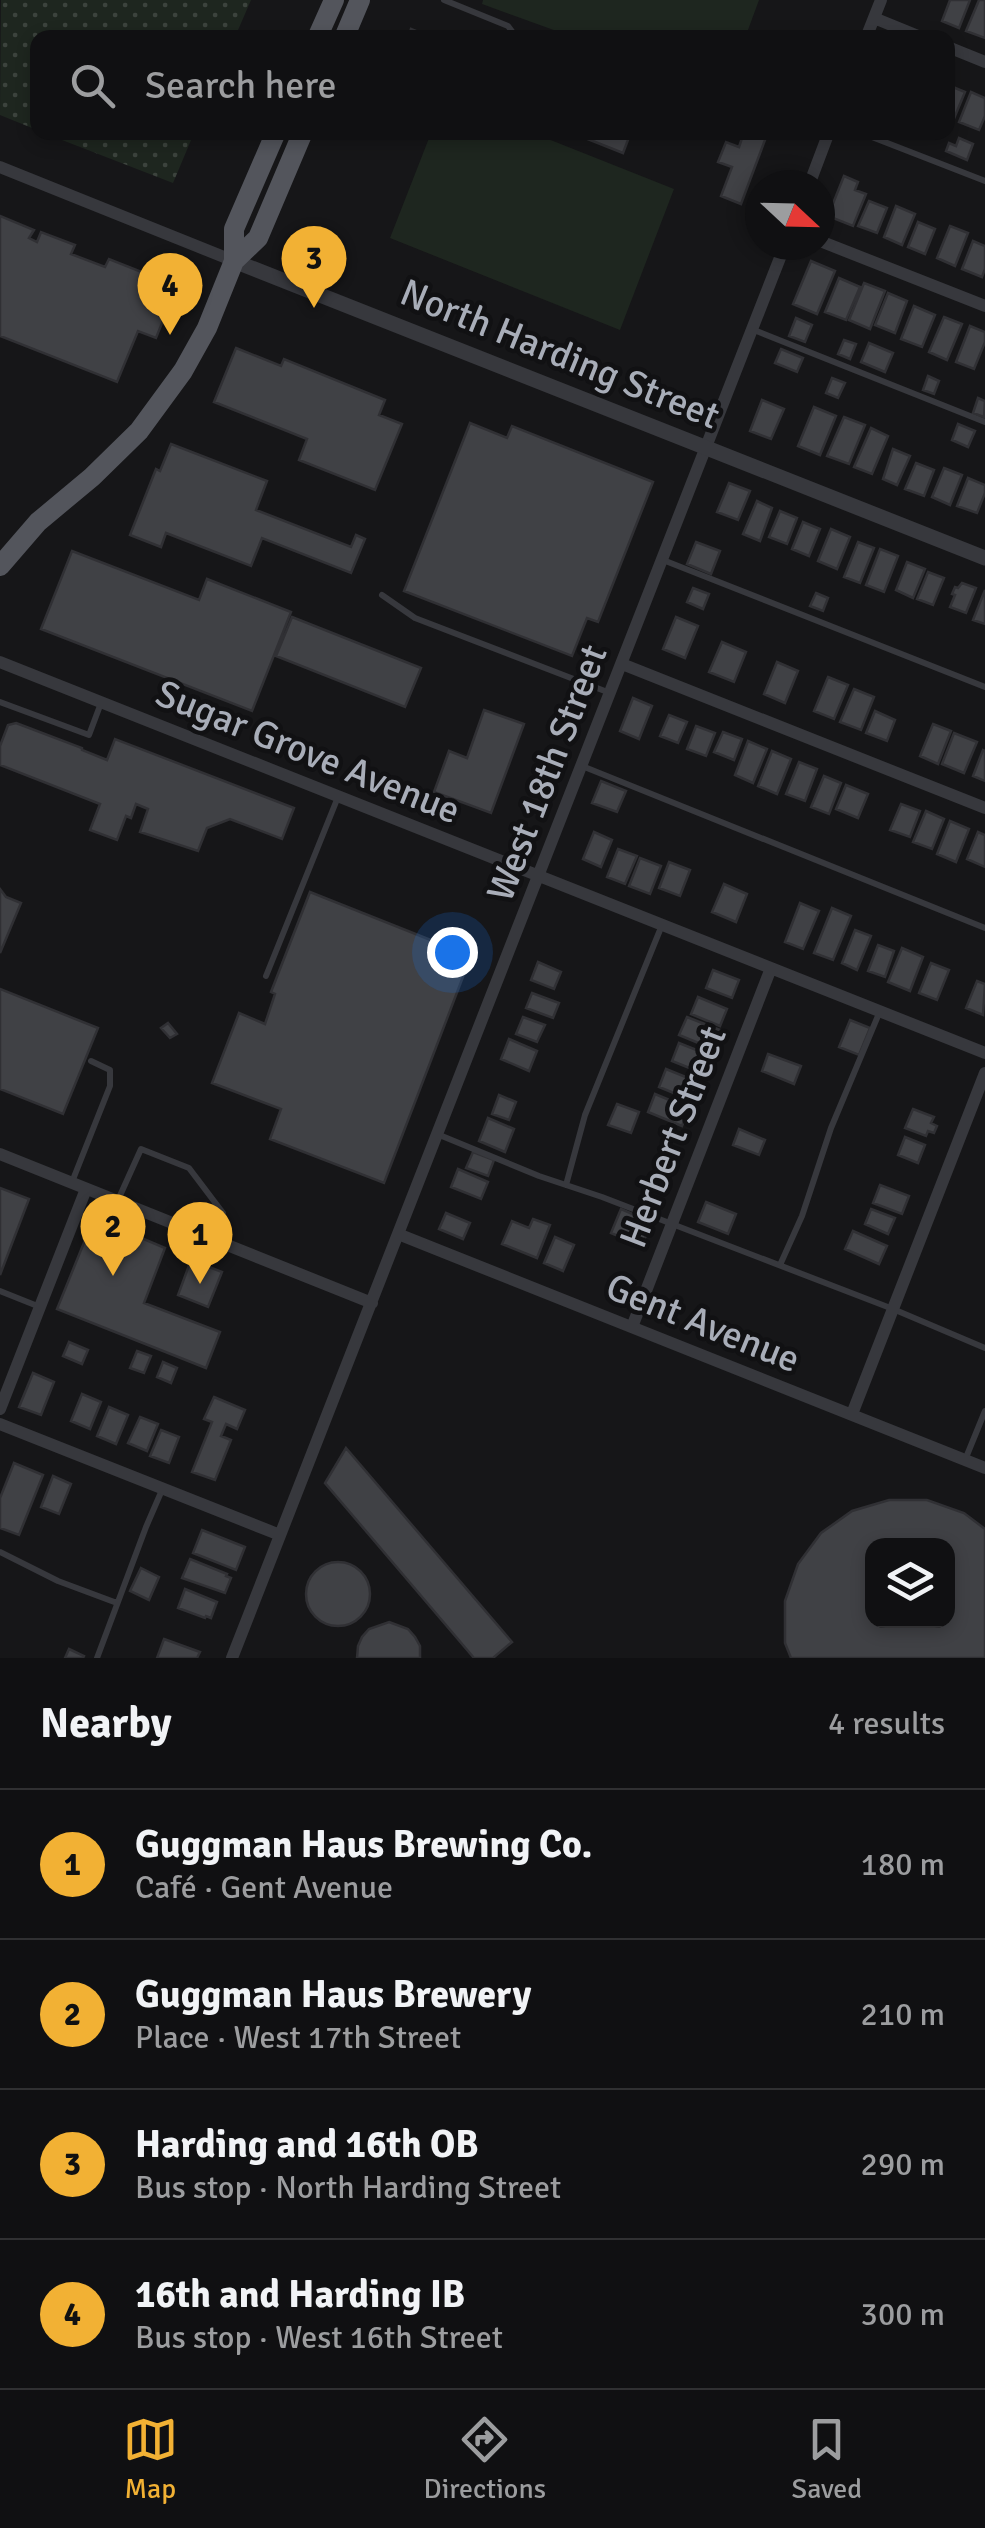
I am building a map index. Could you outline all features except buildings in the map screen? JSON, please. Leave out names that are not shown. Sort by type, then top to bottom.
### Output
[{"type":"main road","points":[[321,30],[334,0]]},
{"type":"main road","points":[[347,30],[360,0]]},
{"type":"main road","points":[[0,566],[38,522],[92,477],[151,417],[183,371],[204,335],[234,261],[234,229],[273,140]]},
{"type":"main road","points":[[234,261],[258,238],[300,140]]},
{"type":"street","points":[[869,30],[881,0]]},
{"type":"street","points":[[874,18],[903,30]]},
{"type":"street","points":[[955,51],[985,62]]},
{"type":"street","points":[[815,170],[826,140]]},
{"type":"street","name":"North Harding Street","points":[[0,167],[985,558]]},
{"type":"street","points":[[835,246],[985,306]]},
{"type":"street","name":"West 18th Street","points":[[232,1658],[779,260]]},
{"type":"street","name":"Sugar Grove Avenue","points":[[0,662],[985,1053]]},
{"type":"street","points":[[622,664],[985,808]]},
{"type":"street","name":"Herbert Street","points":[[632,1327],[771,968]]},
{"type":"street","points":[[852,1414],[985,1073]]},
{"type":"street","points":[[0,1154],[372,1303]]},
{"type":"street","points":[[0,1409],[86,1189]]},
{"type":"street","name":"Gent Avenue","points":[[398,1234],[985,1468]]},
{"type":"street","points":[[0,1424],[280,1536]]},
{"type":"lane","points":[[444,0],[511,30]]},
{"type":"lane","points":[[878,140],[985,182]]},
{"type":"lane","points":[[752,330],[985,422]]},
{"type":"lane","points":[[663,560],[985,687]]},
{"type":"lane","points":[[382,595],[415,618],[610,694]]},
{"type":"lane","points":[[0,702],[88,735],[101,702]]},
{"type":"lane","points":[[582,766],[985,928]]},
{"type":"lane","points":[[266,976],[338,796]]},
{"type":"lane","points":[[566,1185],[585,1115],[662,925]]},
{"type":"lane","points":[[780,1266],[880,1011]]},
{"type":"lane","points":[[72,1183],[110,1086],[110,1070],[91,1060]]},
{"type":"lane","points":[[437,1134],[985,1348]]},
{"type":"lane","points":[[118,1202],[141,1149],[188,1168],[223,1213],[212,1240]]},
{"type":"lane","points":[[0,1291],[40,1308]]},
{"type":"lane","points":[[966,1460],[985,1411]]},
{"type":"lane","points":[[97,1658],[162,1489]]},
{"type":"lane","points":[[0,1552],[58,1581],[118,1603]]},
{"type":"shaded area","points":[[1,0],[251,0],[238,30],[30,30],[30,127],[0,115]]},
{"type":"shaded area","points":[[483,0],[759,0],[748,30],[554,30],[482,4]]},
{"type":"shaded area","points":[[62,140],[191,140],[173,183]]},
{"type":"shaded area","points":[[428,140],[551,140],[674,189],[620,330],[390,238]]},
{"type":"place","name":"Harding and 16th OB","points":[[314,308]]},
{"type":"place","name":"16th and Harding IB","points":[[170,335]]},
{"type":"place","name":"Guggman Haus Brewery","points":[[113,1276]]},
{"type":"place","name":"Guggman Haus Brewing Co.","points":[[200,1284]]}]
